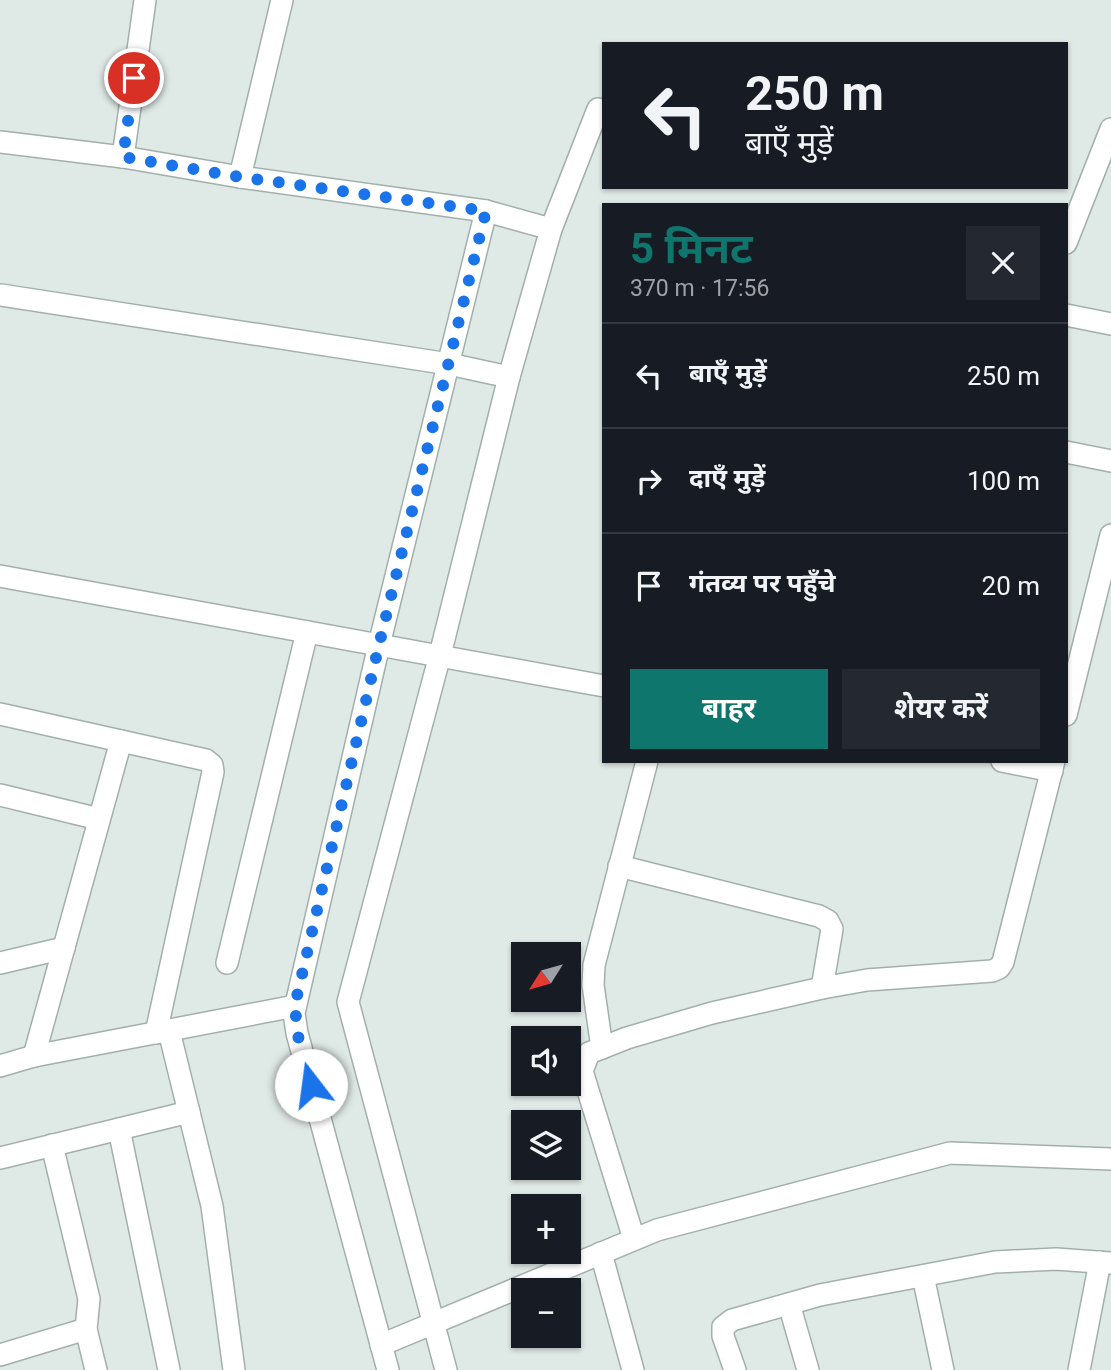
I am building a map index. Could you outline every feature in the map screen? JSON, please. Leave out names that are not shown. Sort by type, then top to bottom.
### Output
[{"type":"street","points":[[123,157],[145,0]]},
{"type":"street","points":[[240,177],[282,0]]},
{"type":"street","points":[[446,1370],[348,1002],[440,655],[509,377],[551,229],[598,109]]},
{"type":"street","points":[[1068,238],[1110,135]]},
{"type":"street","points":[[0,142],[123,157],[240,177],[486,211],[551,229]]},
{"type":"street","points":[[388,1370],[297,1033],[295,1006],[379,645],[486,211]]},
{"type":"street","points":[[1,295],[449,363],[509,377]]},
{"type":"street","points":[[1068,315],[1111,324]]},
{"type":"street","points":[[1068,452],[1111,461]]},
{"type":"street","points":[[1068,697],[1075,636],[1111,535]]},
{"type":"street","points":[[0,576],[602,686]]},
{"type":"street","points":[[227,963],[307,632]]},
{"type":"street","points":[[0,714],[206,760],[212,765],[213,772],[162,1032],[189,1112],[212,1206],[234,1370]]},
{"type":"street","points":[[34,1056],[121,741]]},
{"type":"street","points":[[602,1048],[593,985],[594,965],[646,763]]},
{"type":"street","points":[[634,1240],[582,1071],[589,1053],[712,1013],[822,988],[867,980],[992,971],[999,968],[1003,962],[1053,766],[1022,763]]},
{"type":"street","points":[[0,795],[99,819]]},
{"type":"street","points":[[619,866],[819,916],[828,921],[832,929],[822,988]]},
{"type":"street","points":[[0,963],[64,948]]},
{"type":"street","points":[[0,1066],[34,1056],[295,1006]]},
{"type":"street","points":[[0,1158],[189,1112]]},
{"type":"street","points":[[119,1129],[169,1370]]},
{"type":"street","points":[[52,1145],[89,1298],[86,1329],[96,1370]]},
{"type":"street","points":[[381,1345],[657,1230],[950,1153],[1111,1159]]},
{"type":"street","points":[[601,1253],[633,1370]]},
{"type":"street","points":[[734,1370],[723,1336],[723,1327],[732,1321],[820,1295],[995,1262],[1056,1259],[1106,1263],[1079,1370]]},
{"type":"street","points":[[923,1276],[943,1370]]},
{"type":"street","points":[[789,1304],[808,1370]]},
{"type":"street","points":[[0,1355],[86,1329]]},
{"type":"route","points":[[134,78],[123,157],[240,177],[486,211],[379,645],[297,996],[294,1013],[297,1033],[311,1085]]}]
